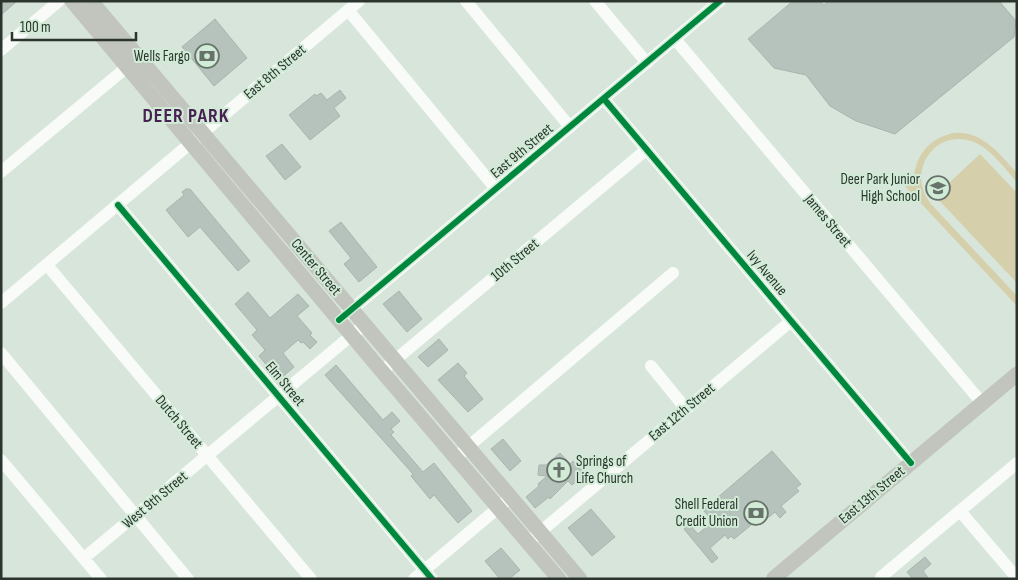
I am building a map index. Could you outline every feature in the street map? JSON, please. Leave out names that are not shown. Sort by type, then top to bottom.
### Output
[{"type":"main road","name":"Center Street","points":[[72,1],[133,62]]},
{"type":"main road","name":"Center Street","points":[[91,1],[133,62],[197,139],[351,335],[382,371],[462,452]]},
{"type":"main road","name":"Center Street","points":[[197,139],[364,324],[462,452],[505,502],[540,532],[580,579]]},
{"type":"main road","name":"East 13th Street","points":[[774,578],[1017,374]]},
{"type":"main road","name":"Center Street","points":[[505,502],[528,542],[559,579]]},
{"type":"street","points":[[1,50],[58,1]]},
{"type":"street","name":"East 8th Street","points":[[1,303],[359,1]]},
{"type":"street","points":[[466,1],[570,127]]},
{"type":"street","points":[[595,1],[647,62]]},
{"type":"street","name":"East 9th Street","points":[[339,320],[720,1]]},
{"type":"street","points":[[348,10],[496,189]]},
{"type":"street","name":"James Street","points":[[675,39],[982,403]]},
{"type":"street","points":[[1,172],[133,62]]},
{"type":"street","name":"Ivy Avenue","points":[[604,99],[911,463]]},
{"type":"street","name":"10th Street","points":[[382,371],[647,150]]},
{"type":"street","name":"Elm Street","points":[[118,206],[428,574]]},
{"type":"street","name":"Dutch Street","points":[[47,264],[311,579]]},
{"type":"street","points":[[462,452],[673,273]]},
{"type":"street","name":"East 12th Street","points":[[528,542],[791,321]]},
{"type":"street","name":"West 9th Street","points":[[84,558],[364,324]]},
{"type":"street","points":[[1,353],[188,579]]},
{"type":"street","points":[[651,366],[686,409]]},
{"type":"street","points":[[1,460],[101,579]]},
{"type":"street","points":[[882,578],[1017,463]]},
{"type":"street","points":[[414,579],[428,574],[505,502]]},
{"type":"street","points":[[960,511],[1017,578]]},
{"type":"shaded area","points":[[954,133],[964,133],[973,136],[989,145],[1017,173],[1017,182],[986,149],[974,142],[960,139],[947,141],[936,147],[928,155],[923,166],[921,179],[924,192],[931,204],[1017,296],[1017,306],[903,184],[907,179],[914,187],[916,168],[923,152],[936,140]]},
{"type":"shaded area","points":[[980,154],[1017,193],[1017,283],[935,196]]},
{"type":"building","points":[[1,1],[17,1],[1,15]]},
{"type":"building","points":[[793,1],[820,1],[824,5],[828,1],[999,1],[1016,21],[1014,37],[895,134],[856,121],[830,106],[806,75],[774,68],[748,39]]},
{"type":"building","points":[[215,19],[247,58],[214,86],[182,47]]},
{"type":"building","points":[[340,90],[346,98],[334,108],[340,116],[310,140],[289,115],[315,94],[316,96],[321,93],[327,100]]},
{"type":"building","points":[[282,144],[301,167],[285,180],[266,156]]},
{"type":"building","points":[[190,189],[250,261],[238,271],[200,227],[188,237],[166,210],[184,195],[182,192]]},
{"type":"building","points":[[341,222],[377,267],[359,282],[344,264],[351,258],[329,231]]},
{"type":"building","points":[[399,291],[422,319],[407,332],[383,304]]},
{"type":"building","points":[[248,292],[270,318],[298,294],[309,306],[297,316],[312,333],[310,335],[317,342],[310,349],[298,340],[283,353],[294,367],[279,380],[259,356],[265,350],[252,335],[257,330],[235,304]]},
{"type":"building","points":[[439,339],[448,350],[428,367],[418,357]]},
{"type":"building","points":[[458,363],[467,373],[464,376],[483,399],[468,412],[438,380]]},
{"type":"building","points":[[336,365],[383,420],[392,412],[400,421],[391,429],[394,432],[391,435],[423,472],[434,463],[472,511],[458,523],[434,495],[430,499],[411,476],[413,474],[325,375]]},
{"type":"building","points":[[503,439],[521,461],[510,471],[491,449]]},
{"type":"building","points":[[772,451],[801,484],[796,488],[799,491],[781,506],[786,512],[780,518],[775,512],[764,521],[762,518],[756,521],[734,539],[731,536],[728,539],[725,535],[710,548],[718,558],[712,563],[684,529],[689,524],[698,534],[713,521],[703,510]]},
{"type":"building","points":[[560,453],[570,464],[573,461],[580,469],[584,469],[583,479],[579,479],[572,485],[568,481],[550,499],[549,497],[535,508],[526,497],[547,476],[538,475],[539,465],[546,465]]},
{"type":"building","points":[[591,509],[615,537],[592,556],[568,528]]},
{"type":"building","points":[[501,548],[520,570],[509,579],[500,579],[485,561]]},
{"type":"building","points":[[925,557],[931,564],[923,571],[929,579],[913,579],[907,572]]},
{"type":"cycle path","points":[[339,320],[720,1]]},
{"type":"cycle path","points":[[604,99],[911,463]]},
{"type":"cycle path","points":[[118,205],[432,579]]},
{"type":"place","name":"Wells Fargo","points":[[207,56]]},
{"type":"place","name":"Deer Park Junior High School","points":[[938,188]]},
{"type":"place","name":"Springs of Life Church","points":[[559,470]]},
{"type":"place","name":"Shell Federal Credit Union","points":[[756,513]]},
{"type":"district","name":"DEER PARK","points":[[186,116]]}]
